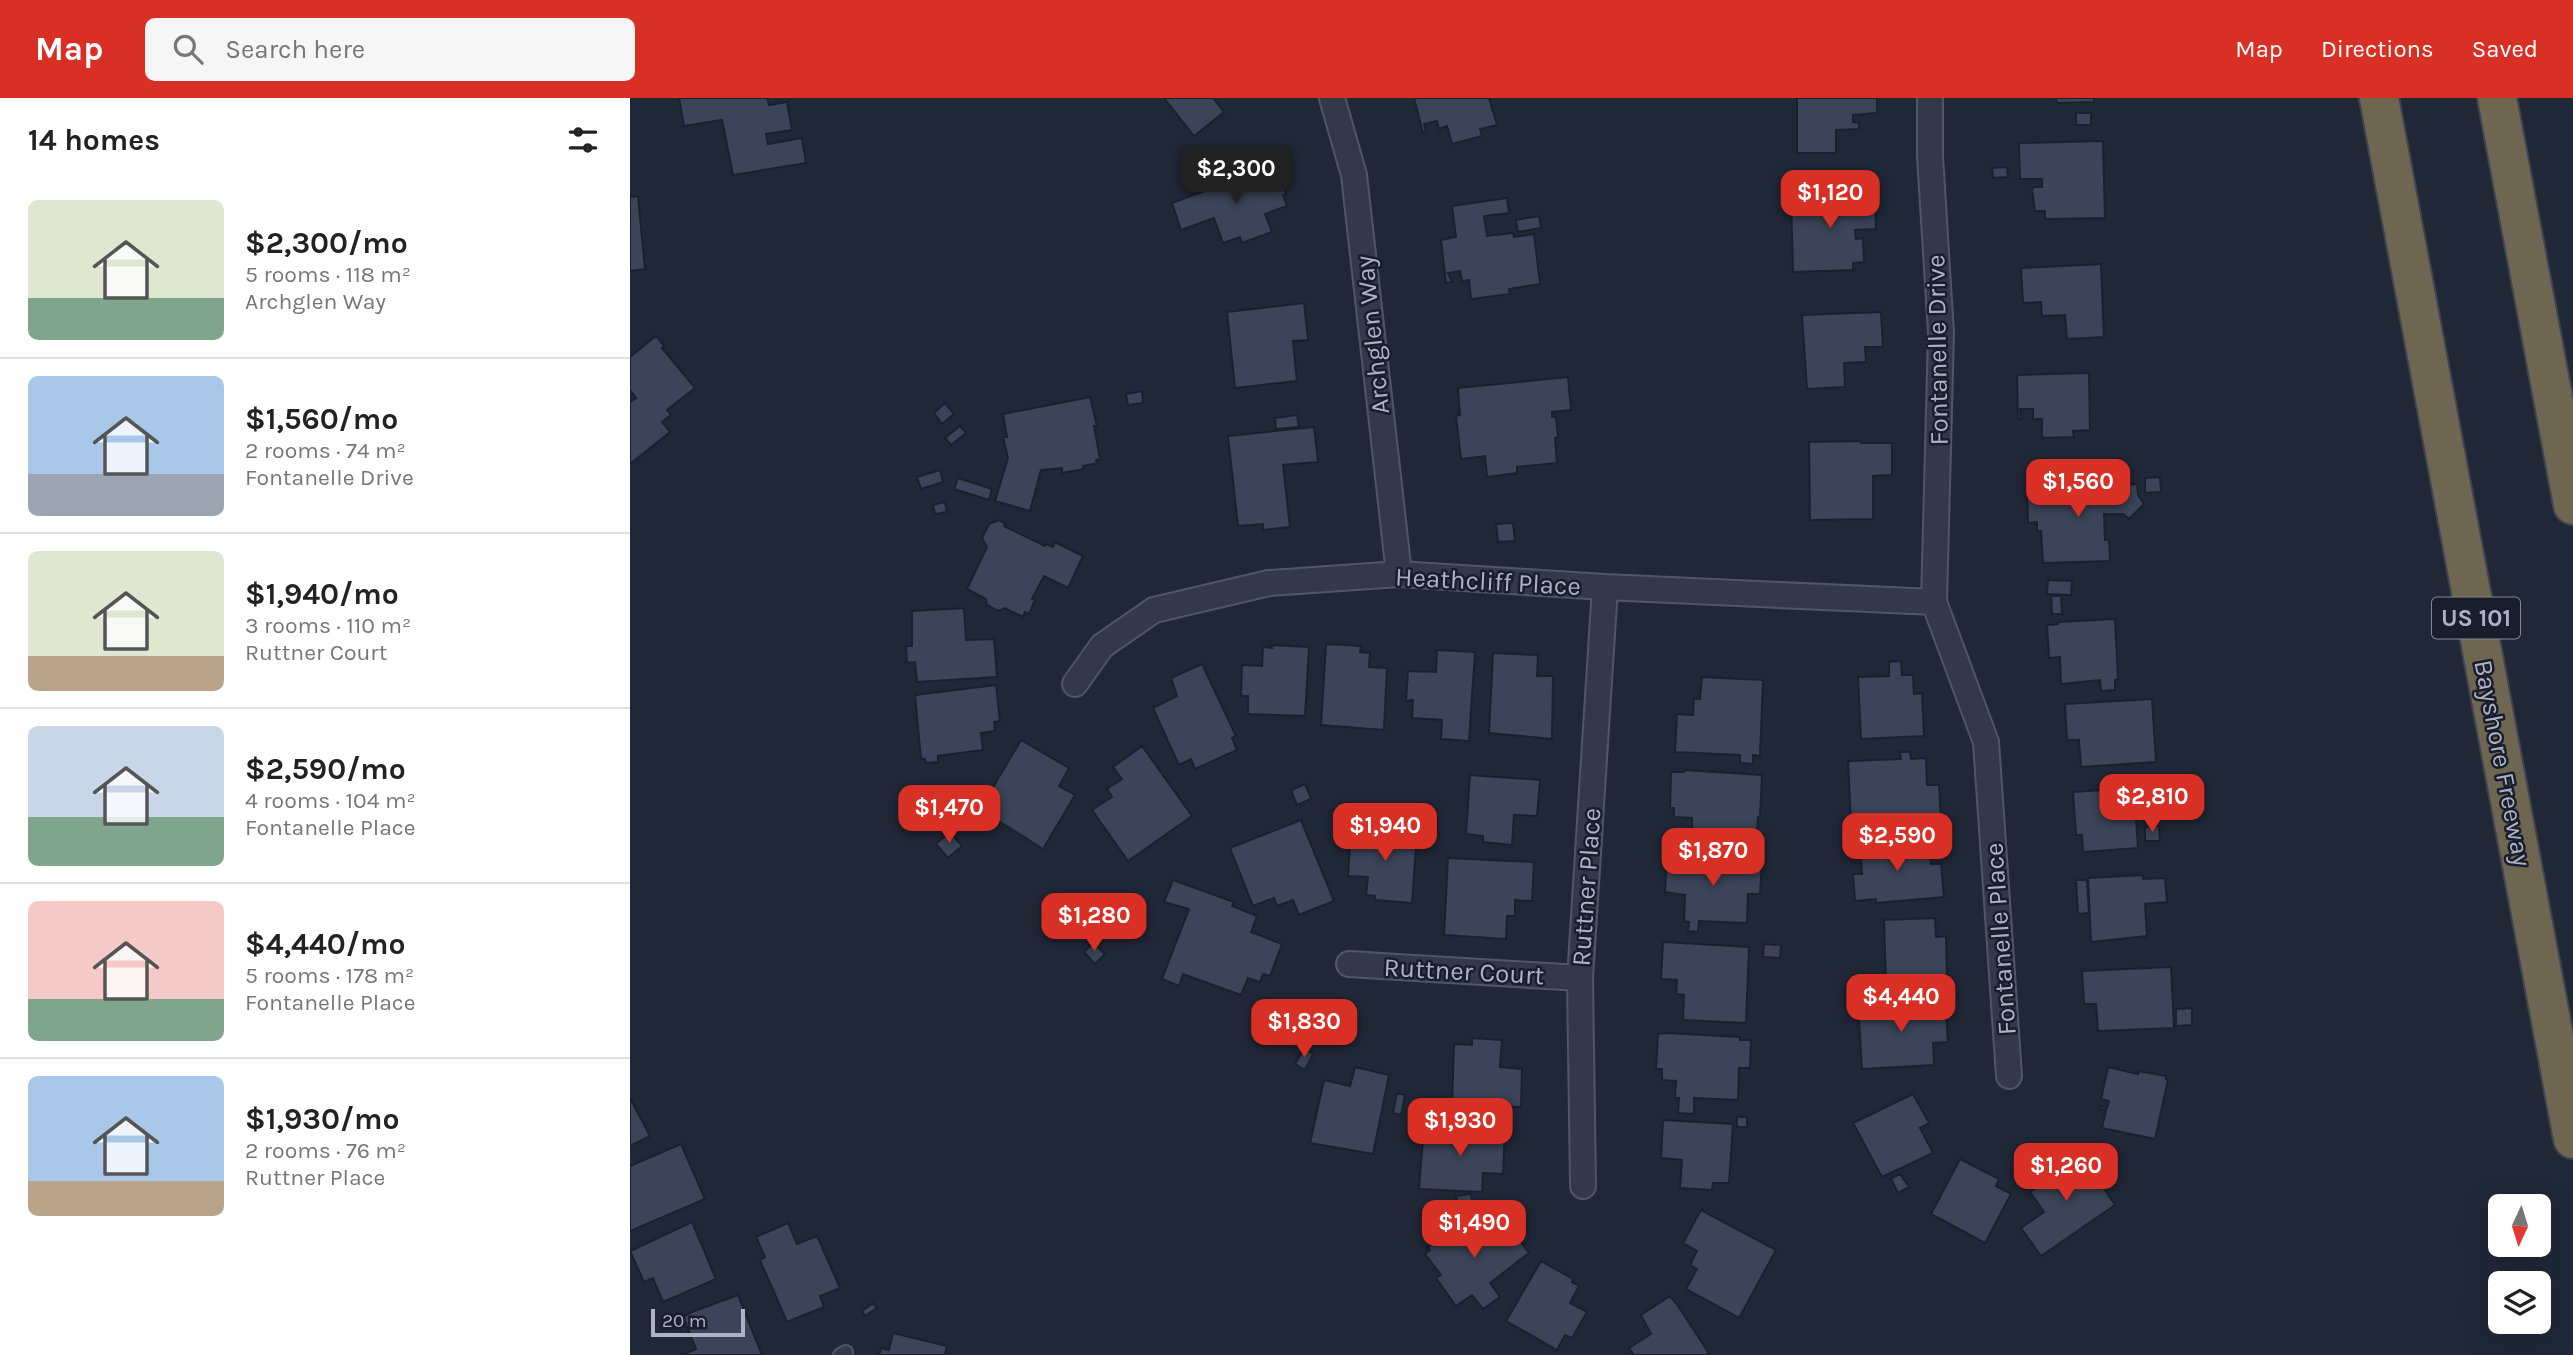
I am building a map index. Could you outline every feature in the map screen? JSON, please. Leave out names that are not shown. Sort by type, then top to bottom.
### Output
[{"type":"highway","name":"Bayshore Freeway","points":[[2379,98],[2573,1139]]},
{"type":"highway","points":[[2497,98],[2573,505]]},
{"type":"street","name":"Archglen Way","points":[[1332,98],[1354,175],[1399,575]]},
{"type":"street","name":"Fontanelle Drive","points":[[1930,98],[1930,156],[1941,333],[1934,602]]},
{"type":"street","name":"Heathcliff Place","points":[[1075,684],[1102,646],[1154,610],[1269,583],[1399,575],[1934,602]]},
{"type":"street","name":"Ruttner Place","points":[[1583,1186],[1580,978],[1605,587]]},
{"type":"street","name":"Fontanelle Place","points":[[1934,602],[1986,742],[2009,1076]]},
{"type":"street","name":"Ruttner Court","points":[[1349,964],[1580,978]]},
{"type":"building","points":[[679,98],[767,98],[769,105],[787,102],[792,130],[766,134],[768,144],[802,138],[806,163],[733,175],[722,120],[684,126]]},
{"type":"building","points":[[1164,98],[1213,98],[1224,112],[1194,136]]},
{"type":"building","points":[[1414,98],[1489,98],[1497,125],[1480,129],[1482,136],[1452,144],[1447,126],[1439,129],[1437,121],[1424,124],[1426,132],[1423,133]]},
{"type":"building","points":[[1797,98],[1877,98],[1877,113],[1853,115],[1853,122],[1859,123],[1859,129],[1836,130],[1836,153],[1797,153]]},
{"type":"building","points":[[2056,98],[2094,98],[2094,102],[2057,103]]},
{"type":"building","points":[[2076,113],[2091,113],[2091,125],[2076,125]]},
{"type":"building","points":[[2103,141],[2105,218],[2045,219],[2045,211],[2035,211],[2032,190],[2034,187],[2042,187],[2042,179],[2020,179],[2019,143]]},
{"type":"building","points":[[1250,160],[1253,168],[1242,173],[1239,164]]},
{"type":"building","points":[[1275,165],[1286,194],[1283,195],[1287,206],[1265,214],[1272,232],[1242,243],[1240,237],[1223,243],[1214,218],[1181,230],[1172,203]]},
{"type":"building","points":[[2007,167],[2008,177],[1993,178],[1992,168]]},
{"type":"building","points":[[1875,192],[1876,229],[1855,230],[1856,239],[1863,238],[1864,262],[1853,263],[1853,270],[1793,272],[1791,195]]},
{"type":"building","points":[[638,196],[645,269],[630,271],[630,197]]},
{"type":"building","points":[[1507,198],[1509,213],[1484,216],[1487,236],[1513,233],[1514,237],[1534,234],[1540,284],[1509,289],[1510,294],[1471,299],[1469,280],[1462,281],[1460,271],[1448,273],[1452,282],[1446,283],[1441,240],[1456,237],[1452,206]]},
{"type":"building","points":[[1539,216],[1541,228],[1518,232],[1516,220]]},
{"type":"building","points":[[2101,264],[2104,337],[2067,339],[2065,315],[2042,316],[2041,302],[2023,303],[2021,268]]},
{"type":"building","points":[[1304,303],[1308,340],[1293,341],[1297,381],[1235,388],[1227,312]]},
{"type":"building","points":[[1881,312],[1883,347],[1865,347],[1866,362],[1844,363],[1845,387],[1807,389],[1802,315]]},
{"type":"building","points":[[656,336],[664,346],[662,348],[695,388],[667,410],[671,415],[662,422],[670,432],[630,464],[630,402],[636,398],[630,390],[630,357]]},
{"type":"building","points":[[2089,373],[2090,430],[2073,431],[2074,437],[2042,438],[2042,419],[2033,419],[2033,409],[2020,409],[2021,419],[2018,419],[2017,375]]},
{"type":"building","points":[[1568,377],[1571,410],[1552,412],[1552,417],[1556,417],[1558,437],[1555,438],[1557,463],[1517,467],[1517,473],[1487,477],[1485,456],[1461,459],[1456,416],[1460,415],[1458,388]]},
{"type":"building","points":[[1142,391],[1143,403],[1128,405],[1126,394]]},
{"type":"building","points":[[1090,397],[1097,426],[1094,426],[1100,459],[1096,460],[1097,463],[1083,466],[1084,469],[1062,473],[1062,468],[1041,470],[1030,511],[995,501],[1008,458],[1003,437],[1007,437],[1003,414]]},
{"type":"building","points":[[945,403],[954,414],[942,424],[934,413]]},
{"type":"building","points":[[1297,415],[1299,427],[1276,429],[1275,418]]},
{"type":"building","points":[[960,426],[966,433],[951,445],[945,438]]},
{"type":"building","points":[[1314,427],[1318,462],[1283,465],[1290,527],[1263,530],[1263,524],[1238,526],[1228,436]]},
{"type":"building","points":[[1809,442],[1892,443],[1892,475],[1873,476],[1873,519],[1810,520]]},
{"type":"building","points":[[940,470],[943,482],[921,489],[917,477]]},
{"type":"building","points":[[2099,475],[2100,481],[2086,483],[2085,477]]},
{"type":"building","points":[[2160,477],[2161,492],[2145,493],[2145,478]]},
{"type":"building","points":[[958,478],[992,489],[989,500],[954,489]]},
{"type":"building","points":[[2137,484],[2138,495],[2144,504],[2129,519],[2123,514],[2104,514],[2105,540],[2109,540],[2110,561],[2043,563],[2041,531],[2037,531],[2037,522],[2028,523],[2027,486]]},
{"type":"building","points":[[945,502],[947,512],[935,514],[933,505]]},
{"type":"building","points":[[999,520],[1004,526],[1045,546],[1046,544],[1053,547],[1055,542],[1083,556],[1068,588],[1044,576],[1032,599],[1035,600],[1029,614],[1025,612],[1023,617],[1005,608],[998,611],[987,605],[986,599],[967,589],[987,547],[982,538],[989,524]]},
{"type":"building","points":[[1513,523],[1515,541],[1498,542],[1496,524]]},
{"type":"building","points":[[2048,580],[2072,581],[2071,595],[2047,594]]},
{"type":"building","points":[[2051,596],[2061,596],[2062,614],[2052,614]]},
{"type":"building","points":[[964,608],[966,640],[994,639],[997,677],[917,682],[915,662],[907,663],[906,646],[912,646],[912,611]]},
{"type":"building","points":[[2115,619],[2118,679],[2115,680],[2115,690],[2101,691],[2100,680],[2061,684],[2060,657],[2049,658],[2047,625]]},
{"type":"building","points":[[1326,644],[1361,646],[1360,652],[1370,653],[1369,667],[1387,668],[1384,730],[1321,725]]},
{"type":"building","points":[[1271,645],[1309,647],[1305,716],[1248,714],[1248,696],[1241,696],[1242,665],[1262,666],[1263,647],[1272,648]]},
{"type":"building","points":[[1437,650],[1475,652],[1469,741],[1441,739],[1442,720],[1412,718],[1413,700],[1406,701],[1408,671],[1436,672]]},
{"type":"building","points":[[1493,653],[1538,655],[1537,676],[1553,676],[1552,739],[1489,733]]},
{"type":"building","points":[[1901,661],[1902,675],[1913,675],[1914,694],[1922,693],[1924,736],[1861,739],[1858,677],[1889,676],[1889,662]]},
{"type":"building","points":[[1202,664],[1236,736],[1232,738],[1237,750],[1195,769],[1191,759],[1179,765],[1153,708],[1177,696],[1171,678]]},
{"type":"building","points":[[1702,677],[1763,680],[1760,756],[1753,755],[1753,764],[1740,763],[1740,755],[1675,752],[1677,714],[1693,715],[1694,698],[1700,699]]},
{"type":"building","points":[[996,685],[1000,721],[994,722],[995,731],[981,733],[983,750],[938,756],[938,762],[926,763],[925,759],[921,759],[915,695]]},
{"type":"building","points":[[2152,699],[2156,762],[2081,767],[2079,740],[2067,740],[2065,704]]},
{"type":"building","points":[[1021,740],[1069,768],[1059,786],[1075,795],[1043,849],[989,815],[997,799],[989,794]]},
{"type":"building","points":[[1142,746],[1192,816],[1128,861],[1092,810],[1112,797],[1107,789],[1122,779],[1113,767]]},
{"type":"building","points":[[1900,752],[1910,752],[1911,759],[1926,758],[1927,785],[1939,785],[1941,819],[1851,823],[1848,761],[1901,759]]},
{"type":"building","points":[[1684,770],[1762,775],[1757,832],[1746,831],[1745,848],[1714,847],[1715,839],[1692,838],[1692,818],[1674,817],[1674,808],[1670,808],[1671,772]]},
{"type":"building","points":[[1470,775],[1540,780],[1537,816],[1514,815],[1512,845],[1483,842],[1483,836],[1466,834]]},
{"type":"building","points":[[1305,784],[1311,799],[1297,805],[1291,790]]},
{"type":"building","points":[[2134,788],[2138,848],[2083,852],[2082,835],[2076,835],[2073,792]]},
{"type":"building","points":[[1301,820],[1334,901],[1299,915],[1293,900],[1277,906],[1274,898],[1253,906],[1230,848]]},
{"type":"building","points":[[2159,826],[2160,841],[2145,841],[2145,827]]},
{"type":"building","points":[[1358,828],[1417,832],[1412,903],[1375,900],[1375,896],[1366,895],[1368,877],[1348,876],[1350,846],[1357,847]]},
{"type":"building","points":[[950,832],[962,846],[948,858],[936,844]]},
{"type":"building","points":[[1905,840],[1905,845],[1929,843],[1931,864],[1941,864],[1944,897],[1876,903],[1876,899],[1855,901],[1853,874],[1862,874],[1860,842]]},
{"type":"building","points":[[1667,857],[1748,860],[1747,863],[1762,864],[1760,894],[1748,894],[1747,923],[1699,921],[1698,932],[1688,931],[1689,922],[1684,921],[1685,895],[1665,892]]},
{"type":"building","points":[[1448,858],[1534,862],[1532,901],[1515,900],[1515,916],[1507,916],[1506,939],[1444,935]]},
{"type":"building","points":[[2143,875],[2143,879],[2165,878],[2167,902],[2145,904],[2147,936],[2091,942],[2088,878]]},
{"type":"building","points":[[1173,880],[1234,902],[1232,906],[1257,916],[1251,932],[1282,944],[1270,976],[1263,974],[1260,982],[1248,978],[1241,995],[1183,974],[1179,986],[1162,979],[1189,909],[1164,902]]},
{"type":"building","points":[[2076,880],[2087,880],[2089,913],[2078,914]]},
{"type":"building","points":[[1935,918],[1936,937],[1946,936],[1947,979],[1886,982],[1884,920]]},
{"type":"building","points":[[1663,942],[1749,947],[1746,1023],[1683,1020],[1684,995],[1676,994],[1677,980],[1661,979]]},
{"type":"building","points":[[1093,943],[1105,954],[1095,964],[1084,952]]},
{"type":"building","points":[[1764,944],[1781,945],[1780,958],[1763,957]]},
{"type":"building","points":[[2171,967],[2174,1028],[2098,1031],[2096,1004],[2084,1004],[2082,971]]},
{"type":"building","points":[[1945,1001],[1948,1042],[1933,1043],[1934,1065],[1862,1069],[1858,1006]]},
{"type":"building","points":[[2192,1008],[2192,1025],[2176,1026],[2176,1009]]},
{"type":"building","points":[[1658,1034],[1751,1040],[1750,1068],[1739,1068],[1738,1100],[1694,1098],[1694,1114],[1678,1113],[1676,1081],[1662,1080],[1662,1069],[1656,1069]]},
{"type":"building","points":[[1472,1038],[1502,1040],[1500,1067],[1522,1069],[1521,1107],[1452,1105],[1454,1044],[1472,1045]]},
{"type":"building","points":[[1304,1049],[1313,1054],[1305,1070],[1295,1064]]},
{"type":"building","points":[[1355,1067],[1389,1075],[1373,1154],[1310,1143],[1324,1080],[1350,1086]]},
{"type":"building","points":[[2108,1067],[2138,1074],[2139,1071],[2166,1076],[2168,1080],[2155,1139],[2102,1128],[2106,1110],[2099,1109],[2100,1106],[2107,1108],[2109,1101],[2101,1099]]},
{"type":"building","points":[[1397,1093],[1405,1095],[1401,1115],[1393,1113]]},
{"type":"building","points":[[1913,1094],[1929,1123],[1920,1128],[1933,1153],[1882,1177],[1853,1123]]},
{"type":"building","points":[[630,1098],[650,1136],[630,1146]]},
{"type":"building","points":[[1737,1117],[1747,1117],[1747,1127],[1737,1127]]},
{"type":"building","points":[[1663,1120],[1733,1124],[1729,1183],[1713,1183],[1712,1190],[1680,1188],[1682,1160],[1661,1158]]},
{"type":"building","points":[[1424,1126],[1505,1130],[1503,1174],[1483,1173],[1482,1192],[1419,1189]]},
{"type":"building","points":[[681,1144],[705,1199],[630,1231],[630,1166]]},
{"type":"building","points":[[2078,1150],[2115,1205],[2041,1256],[2021,1228],[2044,1212],[2030,1192],[2046,1180],[2043,1175]]},
{"type":"building","points":[[1960,1159],[1999,1179],[1996,1186],[2011,1194],[1985,1243],[1931,1214]]},
{"type":"building","points":[[1900,1174],[1909,1187],[1898,1193],[1891,1179]]},
{"type":"building","points":[[1471,1194],[1473,1208],[1458,1210],[1456,1196]]},
{"type":"building","points":[[1701,1210],[1776,1250],[1739,1318],[1686,1289],[1697,1269],[1690,1265],[1697,1251],[1683,1243]]},
{"type":"building","points":[[1475,1213],[1492,1236],[1508,1224],[1529,1253],[1490,1283],[1500,1297],[1483,1309],[1472,1295],[1456,1306],[1436,1278],[1441,1275],[1425,1254],[1430,1250],[1428,1247]]},
{"type":"building","points":[[692,1222],[716,1279],[663,1302],[653,1278],[644,1282],[630,1251]]},
{"type":"building","points":[[788,1223],[797,1244],[817,1236],[840,1288],[820,1296],[824,1307],[787,1322],[760,1260],[765,1257],[756,1237]]},
{"type":"building","points":[[1541,1261],[1573,1279],[1572,1282],[1579,1286],[1570,1303],[1587,1312],[1572,1338],[1565,1335],[1557,1350],[1506,1321]]},
{"type":"building","points":[[738,1295],[762,1355],[682,1355],[696,1349],[683,1317]]},
{"type":"building","points":[[1670,1296],[1710,1355],[1634,1355],[1629,1348],[1651,1334],[1641,1315]]},
{"type":"building","points":[[873,1303],[877,1308],[865,1316],[862,1311]]},
{"type":"building","points":[[893,1333],[947,1346],[945,1355],[879,1355],[881,1348],[889,1350]]}]
